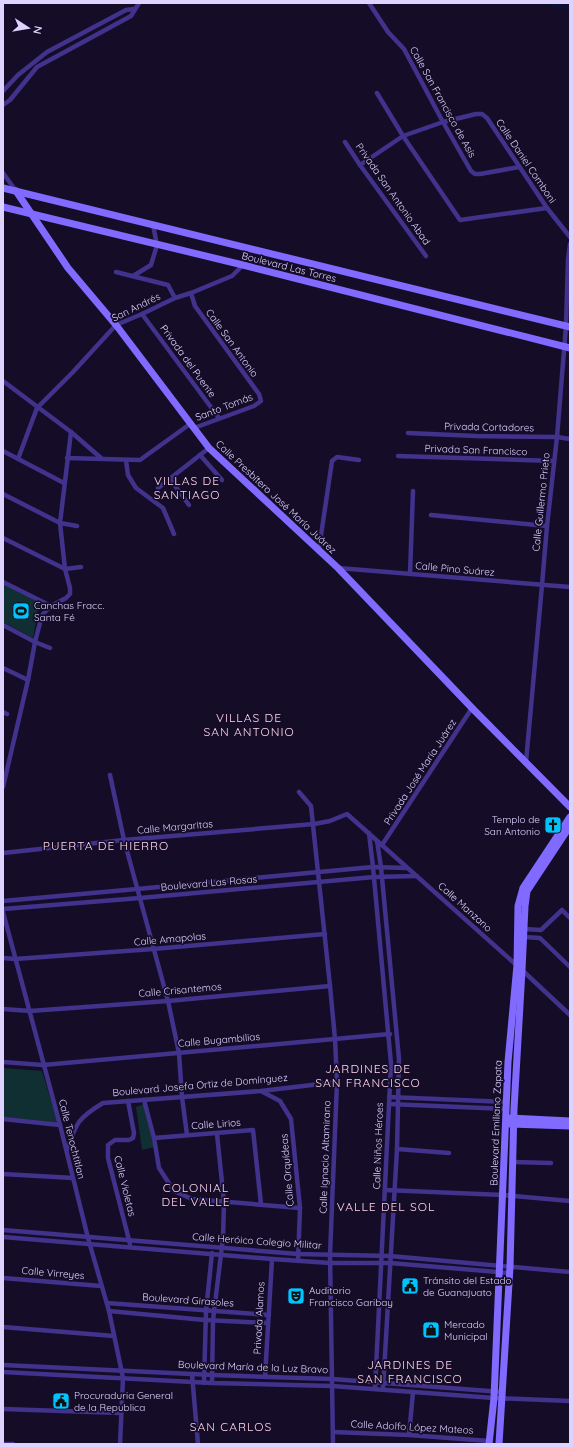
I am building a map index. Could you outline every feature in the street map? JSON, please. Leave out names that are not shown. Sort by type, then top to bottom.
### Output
[{"type":"street","points":[[3,105],[10,100],[37,67],[131,16],[139,3]]},
{"type":"street","name":"Calle San Francisco de Asís","points":[[369,3],[388,32],[404,49],[471,171],[475,174],[519,167]]},
{"type":"street","points":[[3,91],[35,61],[47,52],[126,10],[134,9]]},
{"type":"street","points":[[83,33],[87,39]]},
{"type":"street","points":[[35,61],[37,67]]},
{"type":"street","points":[[377,93],[403,136],[460,220],[547,208]]},
{"type":"street","name":"Calle Daniel Comboni","points":[[443,122],[476,114],[482,114],[487,118],[547,208],[570,238]]},
{"type":"street","points":[[360,165],[403,136],[443,122]]},
{"type":"street","name":"Privada San Antonio Abad","points":[[345,142],[426,256]]},
{"type":"street","name":"Calle Presbítero José María Juárez","points":[[3,173],[68,268],[116,325],[209,448],[319,549],[472,708],[570,807]]},
{"type":"street","name":"Boulevard Las Torres","points":[[3,188],[18,194],[568,327]]},
{"type":"street","name":"Boulevard Las Torres","points":[[3,207],[157,241],[243,265],[567,347]]},
{"type":"street","points":[[133,276],[151,265],[157,241],[154,227]]},
{"type":"street","name":"Calle Guillermo Prieto","points":[[526,763],[547,526],[567,347],[570,244]]},
{"type":"street","name":"San Andrés","points":[[37,408],[73,372],[116,325],[175,298],[191,294],[232,276],[243,265]]},
{"type":"street","points":[[116,272],[168,285],[175,298]]},
{"type":"street","name":"Calle San Antonio","points":[[191,294],[195,306],[259,394],[261,402]]},
{"type":"street","name":"Privada del Puente","points":[[142,314],[219,418]]},
{"type":"street","points":[[4,382],[70,432],[101,458]]},
{"type":"street","points":[[3,389],[4,382]]},
{"type":"street","name":"Santo Tomás","points":[[67,458],[140,460],[192,426],[254,406],[261,402]]},
{"type":"street","points":[[18,459],[37,408]]},
{"type":"street","points":[[3,787],[42,615],[51,606],[66,598],[70,594],[65,569],[60,523],[70,432]]},
{"type":"street","name":"Privada Cortadores","points":[[408,433],[557,437],[570,439]]},
{"type":"street","points":[[158,488],[209,448]]},
{"type":"street","points":[[3,451],[64,483]]},
{"type":"street","points":[[200,455],[222,480]]},
{"type":"street","name":"Privada San Francisco","points":[[398,456],[554,461]]},
{"type":"street","points":[[319,549],[332,461],[337,457],[359,460]]},
{"type":"street","points":[[126,460],[128,475],[136,488],[163,508],[174,534]]},
{"type":"street","points":[[170,479],[189,504]]},
{"type":"street","points":[[410,574],[413,491]]},
{"type":"street","points":[[3,494],[60,523],[77,526]]},
{"type":"street","points":[[431,515],[547,526]]},
{"type":"street","points":[[3,538],[65,569],[81,567]]},
{"type":"street","name":"Calle Pino Suárez","points":[[338,568],[570,587]]},
{"type":"street","points":[[3,582],[51,606]]},
{"type":"street","points":[[3,625],[35,642],[50,648]]},
{"type":"street","points":[[3,668],[28,680]]},
{"type":"street","name":"Privada José María Juárez","points":[[382,845],[472,708]]},
{"type":"street","points":[[110,775],[124,840],[168,1001],[179,1053],[182,1097],[188,1135]]},
{"type":"street","name":"Calle Ignacio Altamirano","points":[[299,792],[312,806],[326,934],[335,1039],[336,1082],[330,1255],[333,1444]]},
{"type":"street","name":"Calle Manzano","points":[[346,814],[520,967],[570,1015]]},
{"type":"street","name":"Calle Margaritas","points":[[3,852],[314,824],[330,821],[346,814]]},
{"type":"street","name":"Boulevard Emiliano Zapata","points":[[499,1444],[510,1270],[520,967],[518,906],[523,888],[570,817]]},
{"type":"street","name":"Boulevard Emiliano Zapata","points":[[489,1442],[494,1395],[508,1062],[524,938],[525,906],[528,891],[570,826]]},
{"type":"street","name":"Calle Niños Héroes","points":[[368,833],[374,867],[391,1064],[375,1389]]},
{"type":"street","name":"Calle Niños Héroes","points":[[377,840],[381,867],[399,1059],[397,1149],[383,1389]]},
{"type":"street","name":"Boulevard Las Rosas","points":[[3,900],[138,890],[374,867],[407,868]]},
{"type":"street","name":"Boulevard Las Rosas","points":[[3,910],[320,881],[381,876],[417,876]]},
{"type":"street","name":"Calle Tenochtitlan","points":[[3,910],[67,1151],[88,1238],[109,1310],[123,1378],[120,1444]]},
{"type":"street","points":[[540,938],[541,930],[562,910],[570,918]]},
{"type":"street","points":[[524,929],[541,930]]},
{"type":"street","name":"Calle Amapolas","points":[[3,958],[15,959],[153,949],[326,934]]},
{"type":"street","points":[[524,938],[540,938],[570,967]]},
{"type":"street","name":"Calle Crisantemos","points":[[3,1009],[30,1011],[168,1001],[330,986]]},
{"type":"street","name":"Calle Bugambilias","points":[[3,1062],[43,1064],[396,1033]]},
{"type":"street","name":"Boulevard Josefa Ortiz de Domínguez","points":[[67,1151],[75,1126],[87,1113],[103,1103],[261,1091],[336,1082]]},
{"type":"street","name":"Calle Orquídeas","points":[[261,1091],[280,1101],[291,1119],[300,1208],[298,1261]]},
{"type":"street","points":[[389,1097],[506,1106]]},
{"type":"street","points":[[144,1100],[154,1138],[159,1168],[174,1191],[192,1199],[300,1208]]},
{"type":"street","name":"Calle Violetas","points":[[128,1101],[134,1133],[132,1138],[129,1140],[114,1140],[108,1145],[108,1158],[131,1248]]},
{"type":"street","points":[[389,1104],[515,1106]]},
{"type":"street","points":[[3,1119],[60,1125]]},
{"type":"street","points":[[505,1121],[570,1121]]},
{"type":"street","points":[[514,1121],[570,1126]]},
{"type":"street","name":"Calle Lirios","points":[[154,1138],[253,1130],[261,1204]]},
{"type":"street","points":[[212,1383],[213,1320],[222,1248],[224,1202],[216,1134]]},
{"type":"street","points":[[397,1149],[450,1154]]},
{"type":"street","points":[[513,1162],[551,1163]]},
{"type":"street","points":[[3,1174],[73,1178]]},
{"type":"street","points":[[385,1190],[503,1195],[570,1201]]},
{"type":"street","name":"Calle Heróico Colegio Militar","points":[[3,1230],[298,1254],[390,1256],[510,1270],[570,1272]]},
{"type":"street","name":"Calle Heróico Colegio Militar","points":[[3,1238],[330,1263],[390,1263],[499,1269]]},
{"type":"street","points":[[204,1383],[205,1320],[212,1247]]},
{"type":"street","name":"Privada Alamos","points":[[265,1377],[272,1259]]},
{"type":"street","name":"Calle Virreyes","points":[[3,1278],[101,1286]]},
{"type":"street","name":"Boulevard Girasoles","points":[[107,1303],[269,1315]]},
{"type":"street","name":"Boulevard Girasoles","points":[[109,1310],[205,1320],[268,1323]]},
{"type":"street","points":[[3,1327],[114,1336]]},
{"type":"street","name":"Boulevard María de la Luz Bravo","points":[[3,1366],[332,1379],[376,1382],[494,1395]]},
{"type":"street","name":"Boulevard María de la Luz Bravo","points":[[3,1372],[204,1383],[332,1386],[413,1392],[502,1395],[570,1401]]},
{"type":"street","points":[[192,1374],[198,1444]]},
{"type":"street","points":[[409,1435],[413,1392]]},
{"type":"street","points":[[3,1409],[121,1413]]},
{"type":"street","name":"Calle Adolfo López Mateos","points":[[333,1432],[409,1435],[489,1442]]},
{"type":"street","points":[[3,1444],[13,1444]]},
{"type":"green space","points":[[3,584],[44,605],[43,608],[38,611],[33,638],[3,622]]},
{"type":"green space","points":[[3,1068],[42,1071],[58,1123],[3,1117]]},
{"type":"green space","points":[[144,1104],[154,1147],[142,1150],[136,1107]]},
{"type":"waterway","points":[[546,3],[570,9]]},
{"type":"place","name":"Canchas Fracc. Santa Fé","points":[[21,611]]},
{"type":"place","name":"Templo de San Antonio","points":[[553,825]]},
{"type":"place","name":"Tránsito del Estado de Guanajuato","points":[[410,1286]]},
{"type":"place","name":"Auditorio Francisco Garibay","points":[[296,1296]]},
{"type":"place","name":"Mercado Municipal","points":[[431,1330]]},
{"type":"place","name":"Procuraduria General de la Republica","points":[[61,1401]]},
{"type":"district","name":"VILLAS DE SANTIAGO","points":[[187,487]]},
{"type":"district","name":"VILLAS DE SAN ANTONIO","points":[[249,724]]},
{"type":"district","name":"PUERTA DE HIERRO","points":[[106,845]]},
{"type":"district","name":"JARDINES DE SAN FRANCISCO","points":[[368,1075]]},
{"type":"district","name":"COLONIAL DEL VALLE","points":[[196,1194]]},
{"type":"district","name":"VALLE DEL SOL","points":[[386,1206]]},
{"type":"district","name":"JARDINES DE SAN FRANCISCO","points":[[410,1371]]},
{"type":"district","name":"SAN CARLOS","points":[[231,1426]]}]
